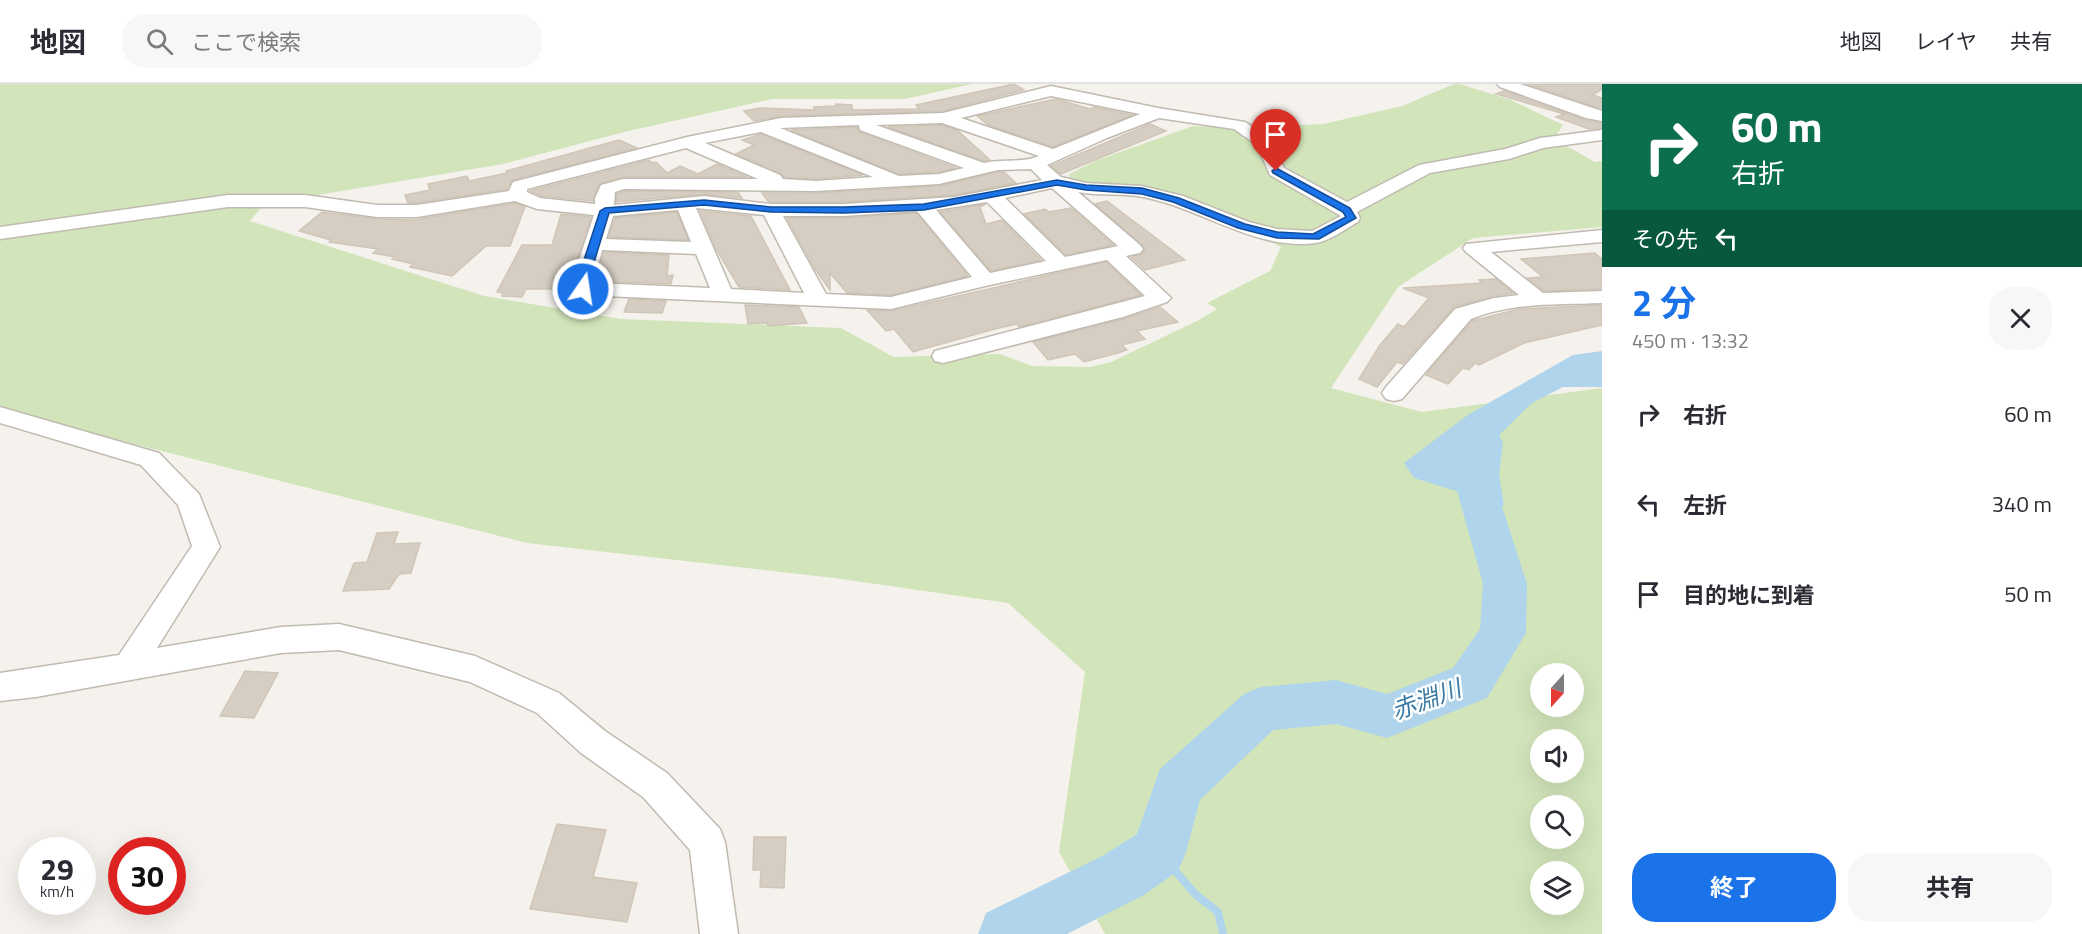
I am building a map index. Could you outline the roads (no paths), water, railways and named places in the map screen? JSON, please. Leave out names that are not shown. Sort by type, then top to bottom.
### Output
[{"type":"street","points":[[1347,210],[1425,169],[1509,154],[1540,143],[1597,135],[1597,116],[1505,84]]},
{"type":"street","points":[[1546,99],[1564,84]]},
{"type":"street","points":[[0,233],[97,222],[228,201],[305,201],[377,211],[417,211],[517,195],[537,203],[605,211],[704,202],[771,210],[844,210],[924,207],[1057,182],[1086,188],[1142,191],[1176,200],[1242,226],[1277,235],[1315,237],[1351,218],[1347,210],[1276,171],[1264,142],[1239,124],[1158,113],[1051,91],[944,118],[781,123],[687,142],[519,186],[517,195]]},
{"type":"street","points":[[1035,164],[1133,249],[985,280],[891,303],[583,289],[605,211],[604,198],[607,189],[623,184],[816,186],[939,179],[981,168],[1035,164],[1107,131],[1158,113]]},
{"type":"street","points":[[944,118],[1053,155]]},
{"type":"street","points":[[852,122],[981,168]]},
{"type":"street","points":[[763,127],[900,182]]},
{"type":"street","points":[[687,142],[786,184]]},
{"type":"street","points":[[992,196],[1060,264]]},
{"type":"street","points":[[685,204],[724,297]]},
{"type":"street","points":[[924,207],[985,280]]},
{"type":"street","points":[[771,210],[819,301]]},
{"type":"street","points":[[1539,300],[1473,249],[1602,237]]},
{"type":"street","points":[[594,244],[703,248]]},
{"type":"street","points":[[943,356],[1115,312],[1160,298],[1112,254]]},
{"type":"street","points":[[1394,393],[1463,314],[1477,307],[1539,300],[1602,297]]},
{"type":"street","points":[[0,415],[150,459],[190,501],[206,547],[128,667]]},
{"type":"street","points":[[0,687],[280,640],[339,637],[475,670],[548,703],[593,742],[655,785],[707,842],[719,934]]},
{"type":"water","points":[[1602,351],[1602,387],[1563,387],[1532,403],[1500,434],[1499,473],[1504,506],[1414,478],[1404,463],[1469,414],[1573,355]]},
{"type":"waterway","name":"赤淵川","points":[[1007,934],[1124,875],[1159,852],[1178,786],[1261,709],[1336,702],[1387,716],[1470,683],[1503,633],[1505,584],[1477,491],[1484,442]]},
{"type":"waterway","points":[[1159,852],[1195,894],[1218,912],[1223,934]]}]
